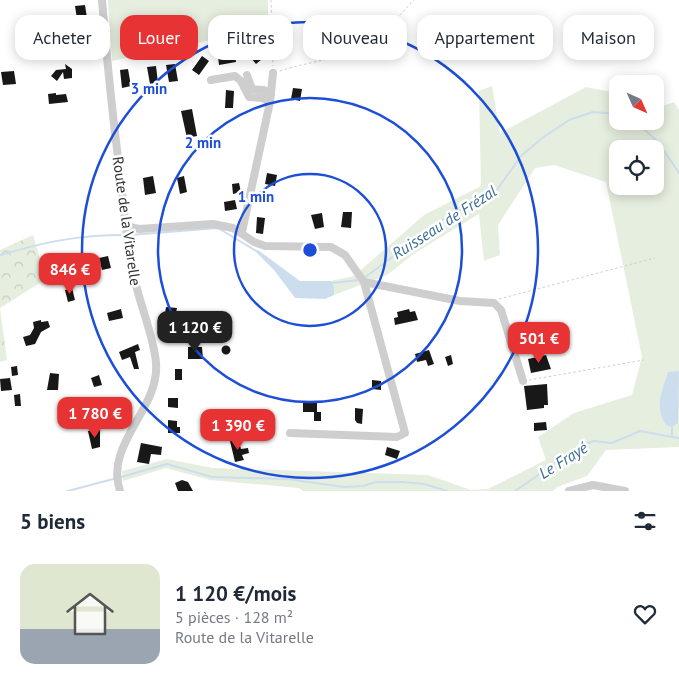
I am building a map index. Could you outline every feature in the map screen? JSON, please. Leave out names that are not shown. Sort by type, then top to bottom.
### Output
[{"type":"street","name":"Route de la Vitarelle","points":[[102,0],[111,100],[126,228],[139,300],[157,365],[154,383],[117,462],[117,478],[120,491]]},
{"type":"street","points":[[242,232],[270,99],[273,74]]},
{"type":"street","points":[[247,75],[252,89],[264,90],[270,99]]},
{"type":"street","points":[[211,80],[235,76],[241,81],[249,97],[270,99]]},
{"type":"street","points":[[126,228],[139,229],[213,224],[233,228],[242,232],[254,242],[265,246],[331,247],[344,255],[364,282],[405,434],[397,438],[290,433]]},
{"type":"street","points":[[364,282],[460,300],[494,303],[501,310],[522,380]]},
{"type":"street","points":[[569,491],[593,485],[625,491]]},
{"type":"path","points":[[271,0],[273,74],[358,49],[372,40],[414,0]]},
{"type":"path","points":[[494,303],[500,298],[656,258]]},
{"type":"path","points":[[522,380],[644,360]]},
{"type":"green space","points":[[108,0],[268,0],[268,15],[208,15],[208,41],[198,43],[198,15],[120,15],[120,59],[112,61]]},
{"type":"green space","points":[[492,86],[500,133],[586,87],[609,91],[609,130],[664,130],[664,106],[674,102],[679,110],[679,447],[606,450],[587,476],[557,487],[553,491],[303,491],[299,488],[210,480],[166,468],[123,481],[122,471],[167,459],[213,468],[428,475],[471,490],[488,489],[546,460],[538,437],[574,413],[632,395],[642,357],[606,182],[554,165],[535,168],[498,225],[500,255],[484,261],[479,214],[415,253],[387,275],[334,295],[334,287],[331,281],[354,276],[424,215],[481,186],[479,91]]},
{"type":"green space","points":[[33,235],[46,279],[0,308],[0,250]]},
{"type":"green space","points":[[0,308],[7,360],[0,362]]},
{"type":"water","points":[[258,250],[300,281],[331,281],[334,287],[334,295],[325,299],[295,298],[274,270],[256,252]]},
{"type":"water","points":[[679,371],[678,423],[672,427],[666,425],[662,419],[660,399],[668,372]]},
{"type":"building","points":[[85,5],[87,15],[76,15],[75,6]]},
{"type":"building","points":[[202,56],[209,61],[199,75],[192,70]]},
{"type":"building","points":[[218,60],[236,60],[236,62],[219,65]]},
{"type":"building","points":[[253,60],[261,60],[256,64]]},
{"type":"building","points":[[65,64],[72,69],[72,78],[64,79],[63,72],[57,81],[51,76],[56,70],[66,69]]},
{"type":"building","points":[[175,64],[178,81],[169,82],[166,65]]},
{"type":"building","points":[[156,66],[158,83],[150,84],[147,67]]},
{"type":"building","points":[[128,69],[131,86],[122,88],[120,70]]},
{"type":"building","points":[[14,71],[16,84],[3,85],[1,72]]},
{"type":"building","points":[[293,88],[302,89],[300,101],[291,99]]},
{"type":"building","points":[[226,90],[234,91],[233,108],[225,108]]},
{"type":"building","points":[[56,93],[56,95],[66,94],[68,102],[49,104],[48,94]]},
{"type":"building","points":[[192,109],[197,136],[187,138],[181,111]]},
{"type":"building","points":[[267,173],[277,175],[275,186],[265,184]]},
{"type":"building","points":[[153,176],[156,193],[145,195],[143,178]]},
{"type":"building","points":[[184,176],[187,192],[180,194],[177,178]]},
{"type":"building","points":[[239,183],[241,192],[233,194],[232,184]]},
{"type":"building","points":[[235,200],[237,209],[225,211],[224,202]]},
{"type":"building","points":[[343,212],[352,212],[351,228],[341,227]]},
{"type":"building","points":[[322,213],[324,227],[315,229],[311,215]]},
{"type":"building","points":[[257,217],[265,218],[263,234],[256,233]]},
{"type":"building","points":[[108,256],[111,268],[102,270],[99,258]]},
{"type":"building","points":[[72,288],[75,300],[68,302],[65,290]]},
{"type":"building","points":[[166,307],[177,308],[174,322],[164,321]]},
{"type":"building","points":[[121,309],[123,318],[109,321],[107,313]]},
{"type":"building","points":[[409,309],[410,312],[415,311],[418,320],[395,325],[394,318],[398,317],[397,312]]},
{"type":"building","points":[[41,320],[41,322],[48,321],[50,327],[41,332],[35,344],[26,346],[23,337],[30,335],[34,328],[33,322]]},
{"type":"building","points":[[175,325],[184,325],[180,339],[166,338],[166,331],[174,332]]},
{"type":"building","points":[[138,344],[140,350],[135,352],[139,369],[134,369],[130,357],[122,360],[119,352]]},
{"type":"building","points":[[226,346],[230,350],[226,354],[222,350]]},
{"type":"building","points":[[188,347],[202,347],[203,359],[188,359]]},
{"type":"building","points":[[429,350],[434,364],[428,366],[426,360],[417,362],[415,354]]},
{"type":"building","points":[[451,355],[453,364],[448,366],[445,357]]},
{"type":"building","points":[[546,355],[551,369],[531,373],[528,359]]},
{"type":"building","points":[[17,366],[18,375],[12,376],[11,367]]},
{"type":"building","points":[[175,369],[182,369],[182,380],[175,380]]},
{"type":"building","points":[[50,373],[59,374],[58,390],[47,390]]},
{"type":"building","points":[[99,375],[102,385],[94,387],[91,378]]},
{"type":"building","points":[[10,378],[12,390],[1,391],[0,379]]},
{"type":"building","points":[[372,380],[381,381],[381,390],[372,389]]},
{"type":"building","points":[[547,384],[548,405],[544,405],[544,408],[527,410],[524,386]]},
{"type":"building","points":[[20,394],[21,406],[15,406],[14,395]]},
{"type":"building","points":[[168,398],[178,398],[178,408],[168,407]]},
{"type":"building","points":[[104,401],[117,404],[116,412],[103,411]]},
{"type":"building","points":[[303,403],[317,403],[317,412],[321,412],[321,421],[314,421],[314,412],[303,412]]},
{"type":"building","points":[[355,408],[363,409],[362,424],[357,423],[355,420]]},
{"type":"building","points":[[168,420],[177,421],[180,433],[168,433]]},
{"type":"building","points":[[546,422],[547,430],[534,431],[534,423]]},
{"type":"building","points":[[100,430],[100,447],[92,449],[88,431]]},
{"type":"building","points":[[238,439],[241,449],[248,448],[249,453],[242,455],[244,460],[235,462],[230,441]]},
{"type":"building","points":[[141,443],[162,447],[161,455],[151,454],[149,464],[137,462]]},
{"type":"building","points":[[387,447],[400,451],[397,459],[385,455]]},
{"type":"building","points":[[182,480],[188,482],[193,491],[178,491],[175,483]]},
{"type":"waterway","name":"Ruisseau de Frézal","points":[[364,278],[444,219],[496,191],[521,156],[541,139],[569,120],[593,112],[609,113]]},
{"type":"waterway","name":"Ruisseau de Frézal","points":[[645,130],[658,142],[679,173]]},
{"type":"waterway","name":"Ruisseau de Frézal","points":[[130,235],[218,228],[258,252]]},
{"type":"waterway","name":"Ruisseau de Frézal","points":[[0,255],[62,240],[91,236],[125,235]]},
{"type":"waterway","name":"Ruisseau de Frézal","points":[[332,283],[359,280]]},
{"type":"waterway","name":"Ruisseau de Frézal","points":[[672,425],[672,437],[679,438]]},
{"type":"waterway","name":"Le Frayé","points":[[515,491],[580,446],[594,441],[612,443],[640,431],[672,437]]},
{"type":"waterway","name":"Le Frayé","points":[[121,477],[167,464],[212,477],[287,479],[344,487],[363,486],[376,482],[403,482],[424,484],[447,491]]},
{"type":"waterway","name":"Le Frayé","points":[[68,491],[117,478]]}]
